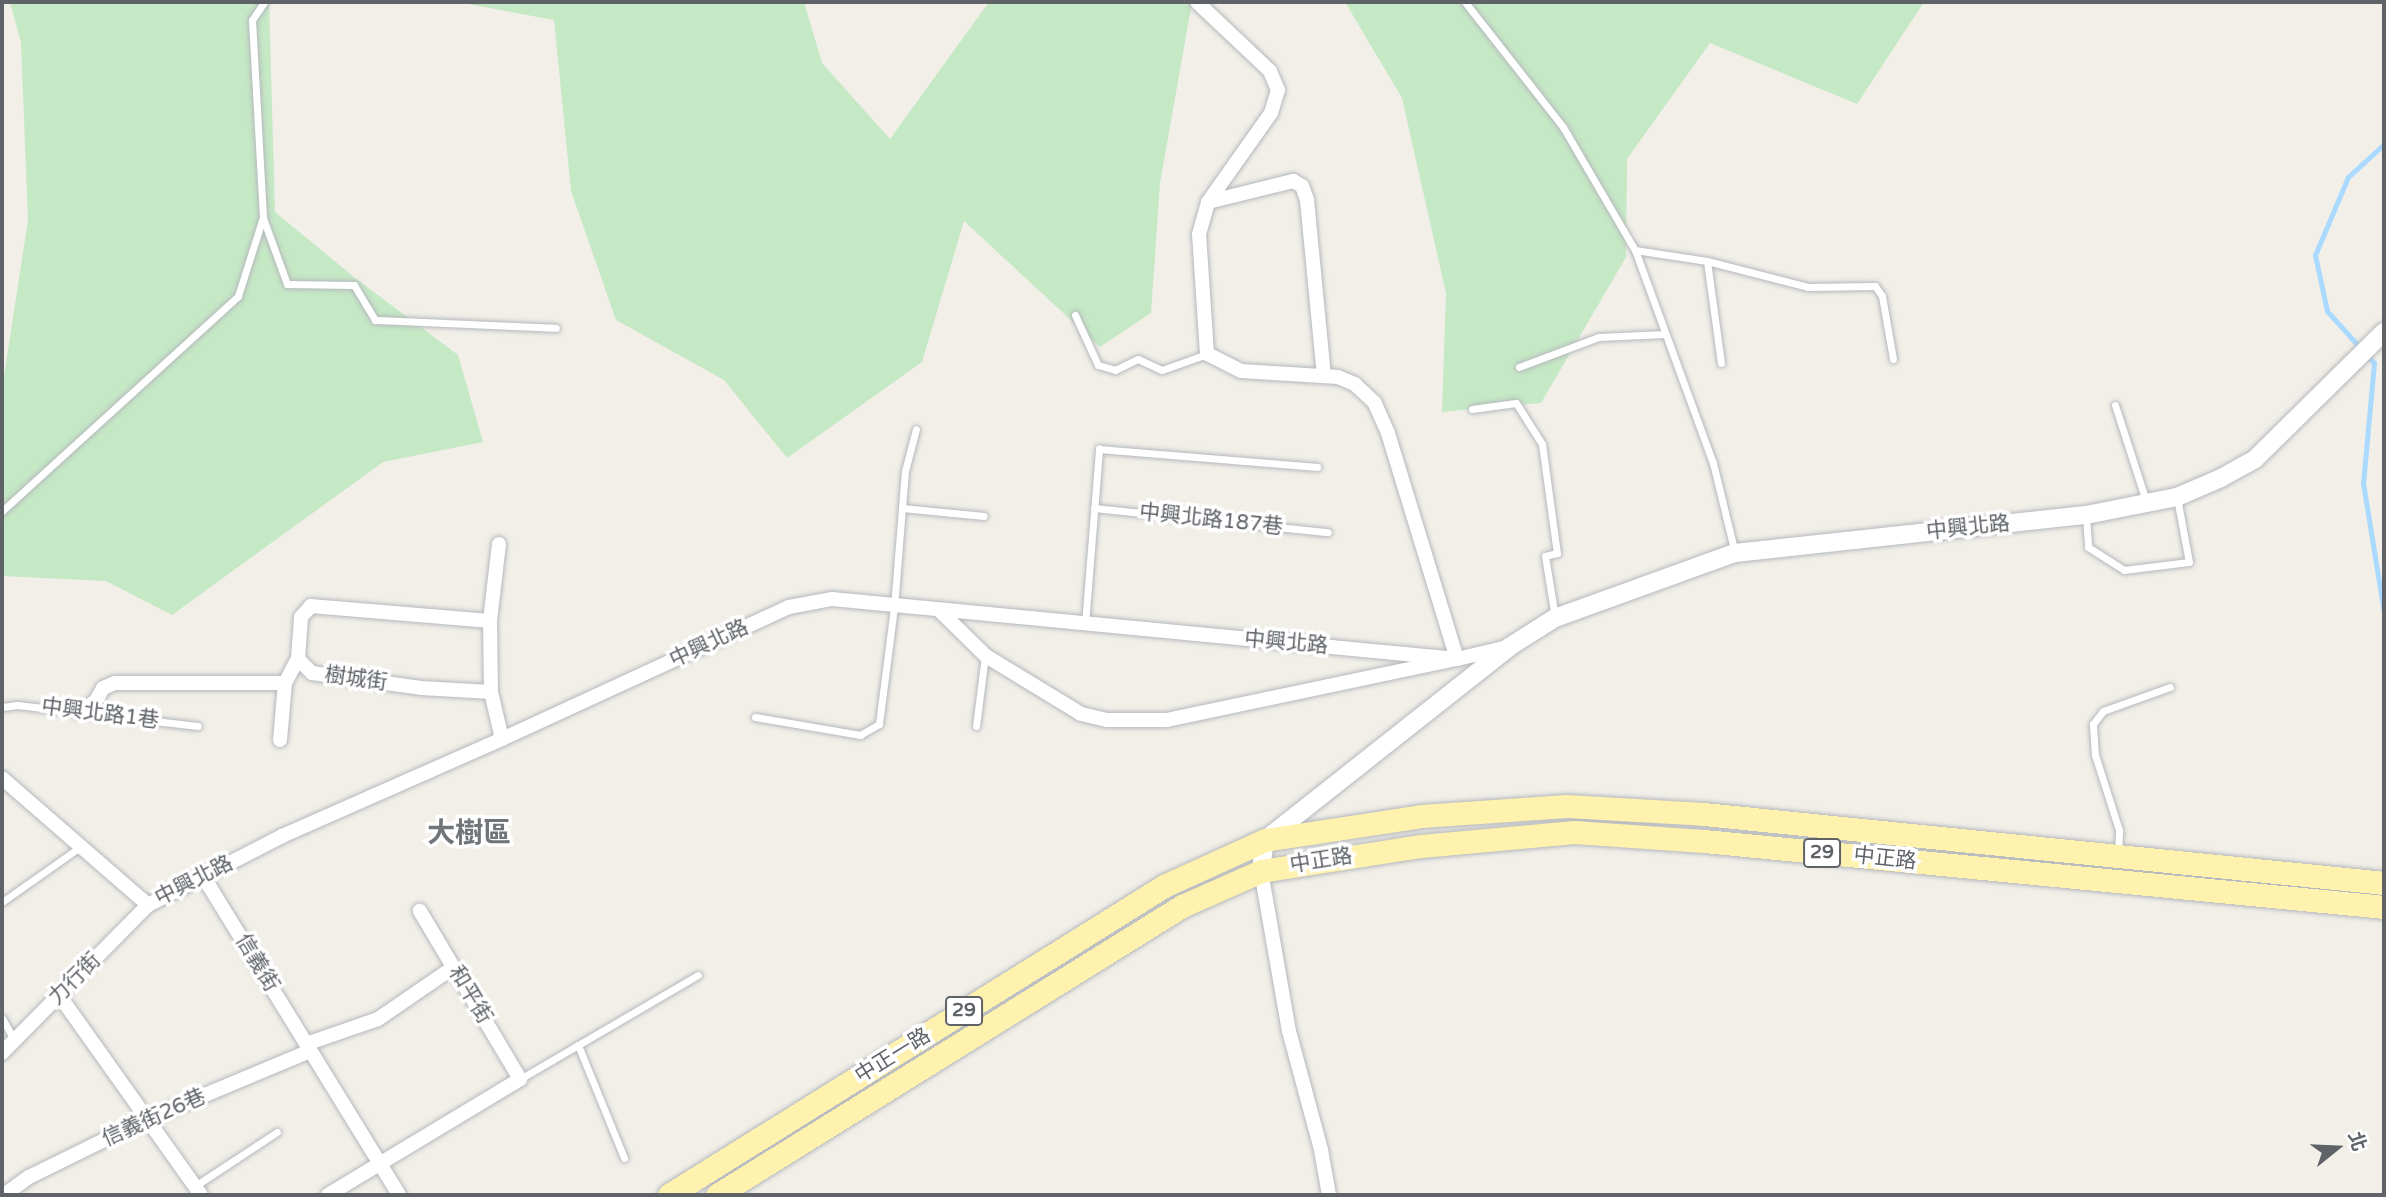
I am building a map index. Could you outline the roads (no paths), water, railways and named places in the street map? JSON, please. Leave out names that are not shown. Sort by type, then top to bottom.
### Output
[{"type":"main road","name":"中正路","points":[[1265,840],[1421,816],[1567,806],[1704,814],[2384,883]]},
{"type":"main road","name":"中正路","points":[[1261,871],[1421,846],[1574,832],[1704,841],[2384,907]]},
{"type":"main road","name":"中正一路","points":[[669,1195],[1164,886],[1265,840]]},
{"type":"main road","name":"中正一路","points":[[717,1195],[1182,906],[1261,871]]},
{"type":"street","points":[[940,611],[986,656],[1081,714],[1107,720],[1167,720],[1457,659],[1388,433],[1374,402],[1355,384],[1324,376],[1241,371],[1207,354],[1199,234],[1208,202],[1271,113],[1278,90],[1270,71],[1197,2]]},
{"type":"street","points":[[1208,202],[1293,181],[1302,186],[1307,200],[1324,376]]},
{"type":"street","name":"中興北路","points":[[1265,840],[1509,647],[1555,618],[1735,553],[2086,515],[2147,505],[2177,496],[2221,478],[2255,459],[2384,332]]},
{"type":"street","points":[[499,544],[490,621],[491,692],[502,739]]},
{"type":"street","name":"中興北路","points":[[2,778],[148,905],[282,836],[502,739],[789,607],[832,599],[1457,659],[1509,647]]},
{"type":"street","name":"樹城街","points":[[490,621],[311,607],[301,617],[298,659],[312,673],[421,688],[491,692]]},
{"type":"street","points":[[280,740],[285,683],[298,659]]},
{"type":"street","points":[[79,712],[95,702],[103,688],[115,683],[285,683]]},
{"type":"street","points":[[1265,840],[1261,871],[1289,1031],[1318,1138],[1329,1195]]},
{"type":"street","name":"信義街","points":[[203,876],[399,1195]]},
{"type":"street","name":"力行街","points":[[2,1053],[148,905]]},
{"type":"street","name":"和平街","points":[[420,911],[520,1079]]},
{"type":"street","name":"信義街26巷","points":[[4,1195],[29,1177],[145,1120],[308,1047],[378,1019],[454,967]]},
{"type":"street","points":[[59,995],[145,1120],[198,1191]]},
{"type":"street","points":[[327,1195],[520,1079]]},
{"type":"lane","points":[[264,2],[252,20],[262,217],[287,284],[354,285],[375,320],[556,328]]},
{"type":"lane","points":[[1465,2],[1563,127],[1635,250],[1713,463],[1735,553]]},
{"type":"lane","points":[[2,512],[238,296],[262,217]]},
{"type":"lane","points":[[1635,250],[1707,261],[1808,287],[1875,286],[1882,296],[1893,359]]},
{"type":"lane","points":[[1707,261],[1721,363]]},
{"type":"lane","points":[[1075,315],[1098,365],[1115,370],[1138,359],[1162,370],[1207,354]]},
{"type":"lane","points":[[1518,368],[1599,337],[1665,334]]},
{"type":"lane","points":[[1472,409],[1516,402],[1542,444],[1557,553],[1545,556],[1555,618]]},
{"type":"lane","points":[[2115,405],[2147,505]]},
{"type":"lane","points":[[755,717],[860,735],[869,732],[878,724],[894,607],[905,471],[916,429]]},
{"type":"lane","points":[[1084,624],[1099,449],[1317,467]]},
{"type":"lane","points":[[2086,515],[2088,547],[2124,570],[2189,562],[2177,496]]},
{"type":"lane","points":[[902,508],[984,516]]},
{"type":"lane","name":"中興北路187巷","points":[[1094,508],[1328,532]]},
{"type":"lane","points":[[976,726],[986,656]]},
{"type":"lane","points":[[2118,856],[2119,830],[2095,755],[2093,724],[2103,711],[2170,687]]},
{"type":"lane","name":"中興北路1巷","points":[[2,707],[17,705],[198,726]]},
{"type":"lane","points":[[2,902],[81,846]]},
{"type":"lane","points":[[520,1079],[698,975]]},
{"type":"lane","points":[[2,1018],[14,1040]]},
{"type":"lane","points":[[578,1045],[624,1158]]},
{"type":"lane","points":[[198,1191],[277,1132]]},
{"type":"waterway","points":[[2384,144],[2348,177],[2315,255],[2327,311],[2374,363],[2363,483],[2384,613]]},
{"type":"district","name":"大樹區","points":[[469,833]]}]
